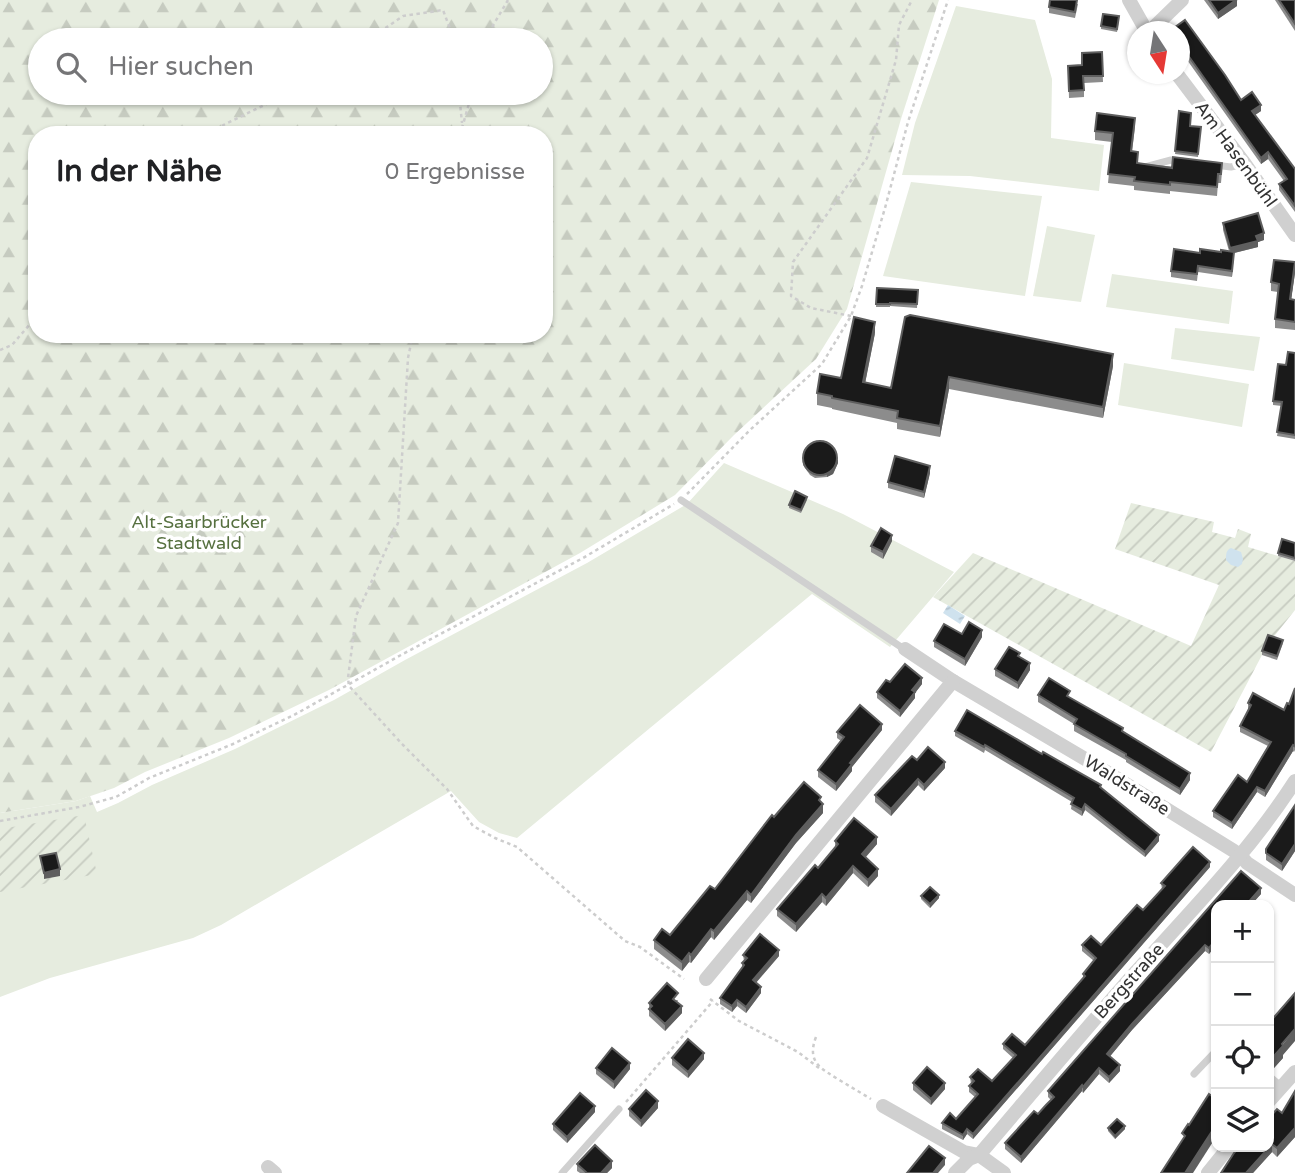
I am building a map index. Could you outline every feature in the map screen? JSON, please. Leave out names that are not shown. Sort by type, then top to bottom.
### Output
[{"type":"street","points":[[1129,0],[1141,21]]},
{"type":"street","points":[[1160,21],[1182,0]]},
{"type":"street","name":"Am Hasenbühl","points":[[1185,84],[1295,235]]},
{"type":"street","name":"Waldstraße","points":[[905,649],[953,681],[1240,855],[1247,863],[1295,895]]},
{"type":"street","points":[[706,979],[953,681]]},
{"type":"street","name":"Bergstraße","points":[[955,1173],[964,1163],[979,1155],[1102,1010],[1240,855],[1295,781]]},
{"type":"street","points":[[1274,1096],[1295,1072]]},
{"type":"street","points":[[883,1106],[964,1152],[979,1155],[1004,1173]]},
{"type":"street","points":[[1208,1173],[1225,1152]]},
{"type":"lane","points":[[1143,167],[1171,160],[1195,163]]},
{"type":"lane","points":[[1207,164],[1231,167],[1245,164]]},
{"type":"lane","points":[[681,500],[905,649]]},
{"type":"lane","points":[[1194,1074],[1211,1056]]},
{"type":"lane","points":[[1274,1080],[1282,1087]]},
{"type":"lane","points":[[562,1173],[619,1109]]},
{"type":"path","points":[[492,28],[508,0]]},
{"type":"path","points":[[851,316],[811,308],[791,296],[793,261],[867,159],[896,60],[900,26],[912,0]]},
{"type":"path","points":[[0,821],[79,807],[116,797],[149,778],[233,744],[348,686],[583,558],[681,500],[750,430],[822,364],[851,316],[886,208],[908,122],[948,0]]},
{"type":"path","points":[[386,28],[403,16],[443,10],[449,28]]},
{"type":"path","points":[[221,126],[264,105]]},
{"type":"path","points":[[460,105],[463,126]]},
{"type":"path","points":[[463,126],[469,105]]},
{"type":"path","points":[[0,350],[12,345],[28,326]]},
{"type":"path","points":[[411,343],[398,523],[356,616],[348,686],[447,789],[473,827],[517,847],[625,941],[640,947],[684,979]]},
{"type":"path","points":[[619,1109],[712,1000],[739,1021],[798,1052],[819,1068],[883,1106]]},
{"type":"path","points":[[816,1037],[812,1047],[813,1058],[819,1068]]},
{"type":"green space","name":"Alt-Saarbrücker Stadtwald","points":[[0,0],[939,0],[901,119],[847,309],[816,359],[734,435],[675,495],[580,553],[329,690],[229,738],[145,772],[114,788],[76,801],[0,813]]},
{"type":"green space","points":[[956,6],[1035,20],[1052,79],[1051,138],[1104,145],[1099,191],[970,176],[902,175],[915,123]]},
{"type":"green space","points":[[911,182],[1042,196],[1025,296],[883,276]]},
{"type":"green space","points":[[1047,226],[1095,235],[1081,302],[1033,296]]},
{"type":"green space","points":[[1112,274],[1233,291],[1229,324],[1106,307]]},
{"type":"green space","points":[[1175,328],[1260,337],[1254,371],[1171,359]]},
{"type":"green space","points":[[1124,363],[1249,384],[1242,427],[1118,405]]},
{"type":"green space","points":[[724,463],[843,514],[954,572],[890,647],[812,594],[517,838],[499,833],[479,822],[451,791],[221,925],[193,938],[50,978],[0,997],[0,813],[76,801],[90,796],[97,812],[235,749],[334,700],[587,563],[687,504]]},
{"type":"green space","points":[[1131,503],[1214,522],[1212,532],[1235,538],[1238,529],[1251,534],[1248,547],[1295,561],[1295,610],[1272,639],[1268,638],[1262,655],[1211,752],[933,597],[973,553],[1191,646],[1219,585],[1115,549]]},
{"type":"green space","points":[[84,815],[97,874],[0,892],[0,829]]},
{"type":"water","points":[[1231,548],[1241,552],[1242,564],[1238,567],[1226,560],[1227,552]]},
{"type":"water","points":[[948,605],[965,616],[960,624],[943,613]]},
{"type":"building","points":[[1050,0],[1077,0],[1075,12],[1049,7]]},
{"type":"building","points":[[1209,0],[1236,0],[1218,13]]},
{"type":"building","points":[[1279,0],[1295,0],[1295,24]]},
{"type":"building","points":[[1103,14],[1119,16],[1117,29],[1101,26]]},
{"type":"building","points":[[1190,27],[1241,100],[1252,92],[1261,105],[1252,111],[1295,169],[1295,206],[1279,184],[1287,179],[1268,152],[1261,158],[1190,58]]},
{"type":"building","points":[[1102,52],[1103,76],[1083,76],[1084,90],[1069,91],[1068,66],[1082,65],[1082,53]]},
{"type":"building","points":[[1179,111],[1191,113],[1190,126],[1201,127],[1198,154],[1175,151]]},
{"type":"building","points":[[1097,113],[1135,118],[1131,151],[1138,152],[1137,163],[1172,168],[1173,157],[1222,163],[1217,187],[1134,181],[1135,177],[1108,174],[1113,133],[1095,131]]},
{"type":"building","points":[[1258,213],[1264,233],[1256,236],[1258,241],[1230,248],[1223,223]]},
{"type":"building","points":[[1174,249],[1200,253],[1200,249],[1234,252],[1232,271],[1198,266],[1197,274],[1171,271]]},
{"type":"building","points":[[1274,260],[1295,262],[1290,299],[1295,300],[1295,322],[1275,319],[1279,284],[1271,282]]},
{"type":"building","points":[[877,288],[918,290],[917,304],[876,304]]},
{"type":"building","points":[[910,315],[1113,354],[1103,407],[949,377],[940,426],[897,418],[898,411],[817,393],[820,374],[841,378],[854,317],[875,322],[863,382],[891,388],[905,317]]},
{"type":"building","points":[[1288,352],[1295,353],[1295,435],[1277,432],[1282,402],[1273,401],[1278,364],[1286,365]]},
{"type":"building","points":[[820,441],[832,446],[837,458],[832,470],[820,475],[808,470],[803,458],[808,446]]},
{"type":"building","points":[[895,456],[930,466],[924,492],[888,482]]},
{"type":"building","points":[[795,491],[807,497],[801,510],[789,505]]},
{"type":"building","points":[[881,528],[892,535],[883,552],[871,546]]},
{"type":"building","points":[[1282,539],[1295,543],[1295,558],[1278,553]]},
{"type":"building","points":[[969,622],[982,630],[965,659],[934,641],[944,624],[962,634]]},
{"type":"building","points":[[1268,635],[1283,640],[1277,656],[1262,651]]},
{"type":"building","points":[[1009,647],[1030,663],[1018,683],[995,669]]},
{"type":"building","points":[[905,664],[922,678],[900,711],[877,692],[886,680],[890,682]]},
{"type":"building","points":[[1049,678],[1070,691],[1067,696],[1123,728],[1122,731],[1190,773],[1180,789],[1074,724],[1077,719],[1038,695]]},
{"type":"building","points":[[1295,688],[1295,744],[1265,791],[1257,787],[1232,823],[1213,811],[1238,775],[1247,782],[1271,742],[1240,726],[1251,705],[1248,703],[1253,693],[1284,710]]},
{"type":"building","points":[[860,705],[882,724],[836,784],[818,770],[844,737],[837,732]]},
{"type":"building","points":[[967,710],[1101,785],[1100,787],[1159,835],[1145,852],[1085,804],[1082,810],[1071,804],[1074,798],[985,745],[984,747],[955,731]]},
{"type":"building","points":[[928,747],[945,762],[924,785],[918,779],[891,809],[875,795],[912,756],[917,760]]},
{"type":"building","points":[[804,782],[821,797],[819,800],[823,804],[751,895],[747,891],[714,931],[711,929],[691,955],[689,953],[682,962],[654,940],[662,929],[670,935],[710,886],[715,889],[772,815],[774,817]]},
{"type":"building","points":[[1295,805],[1295,844],[1282,864],[1266,853],[1266,849]]},
{"type":"building","points":[[854,818],[877,837],[862,854],[878,869],[868,880],[853,866],[826,898],[822,894],[796,924],[777,909],[815,865],[818,868],[838,844],[835,841]]},
{"type":"building","points":[[1193,847],[1210,862],[973,1134],[967,1129],[963,1135],[942,1123],[950,1113],[956,1119],[978,1094],[969,1086],[974,1081],[970,1077],[978,1069],[992,1081],[1016,1055],[1003,1044],[1012,1034],[1025,1045],[1085,976],[1083,974],[1096,958],[1082,945],[1091,936],[1101,945],[1137,905],[1143,910],[1165,886],[1161,883]]},
{"type":"building","points":[[56,853],[60,869],[44,873],[40,856]]},
{"type":"building","points":[[1241,871],[1261,888],[1250,900],[1216,900]]},
{"type":"building","points":[[930,887],[939,895],[930,904],[921,896]]},
{"type":"building","points":[[1211,905],[1211,945],[1209,948],[1205,945],[1107,1054],[1120,1065],[1109,1077],[1099,1068],[1021,1157],[1005,1143],[1034,1111],[1038,1114],[1054,1097],[1048,1091]]},
{"type":"building","points":[[760,934],[779,950],[753,980],[761,987],[746,1007],[737,1000],[732,1006],[720,998],[744,965],[742,963],[747,958],[743,955]]},
{"type":"building","points":[[667,983],[678,993],[673,999],[682,1006],[665,1024],[649,1009],[652,1006],[649,1003]]},
{"type":"building","points":[[1295,993],[1295,1029],[1274,1056],[1274,1026],[1274,1017]]},
{"type":"building","points":[[688,1039],[704,1053],[688,1072],[672,1058]]},
{"type":"building","points":[[612,1048],[630,1063],[614,1082],[596,1068]]},
{"type":"building","points":[[927,1067],[945,1083],[931,1099],[913,1083]]},
{"type":"building","points":[[646,1090],[658,1101],[641,1121],[629,1109]]},
{"type":"building","points":[[1295,1091],[1295,1128],[1277,1148],[1274,1146],[1274,1112],[1277,1109],[1282,1113]]},
{"type":"building","points":[[580,1093],[595,1106],[567,1137],[553,1124]]},
{"type":"building","points":[[1209,1094],[1211,1133],[1185,1173],[1161,1173],[1185,1136],[1182,1133]]},
{"type":"building","points":[[1117,1119],[1125,1126],[1115,1136],[1108,1128]]},
{"type":"building","points":[[595,1145],[612,1161],[601,1173],[587,1173],[577,1164]]},
{"type":"building","points":[[929,1146],[945,1158],[933,1173],[907,1173]]},
{"type":"building","points":[[1265,1152],[1246,1173],[1221,1173],[1234,1153]]}]
